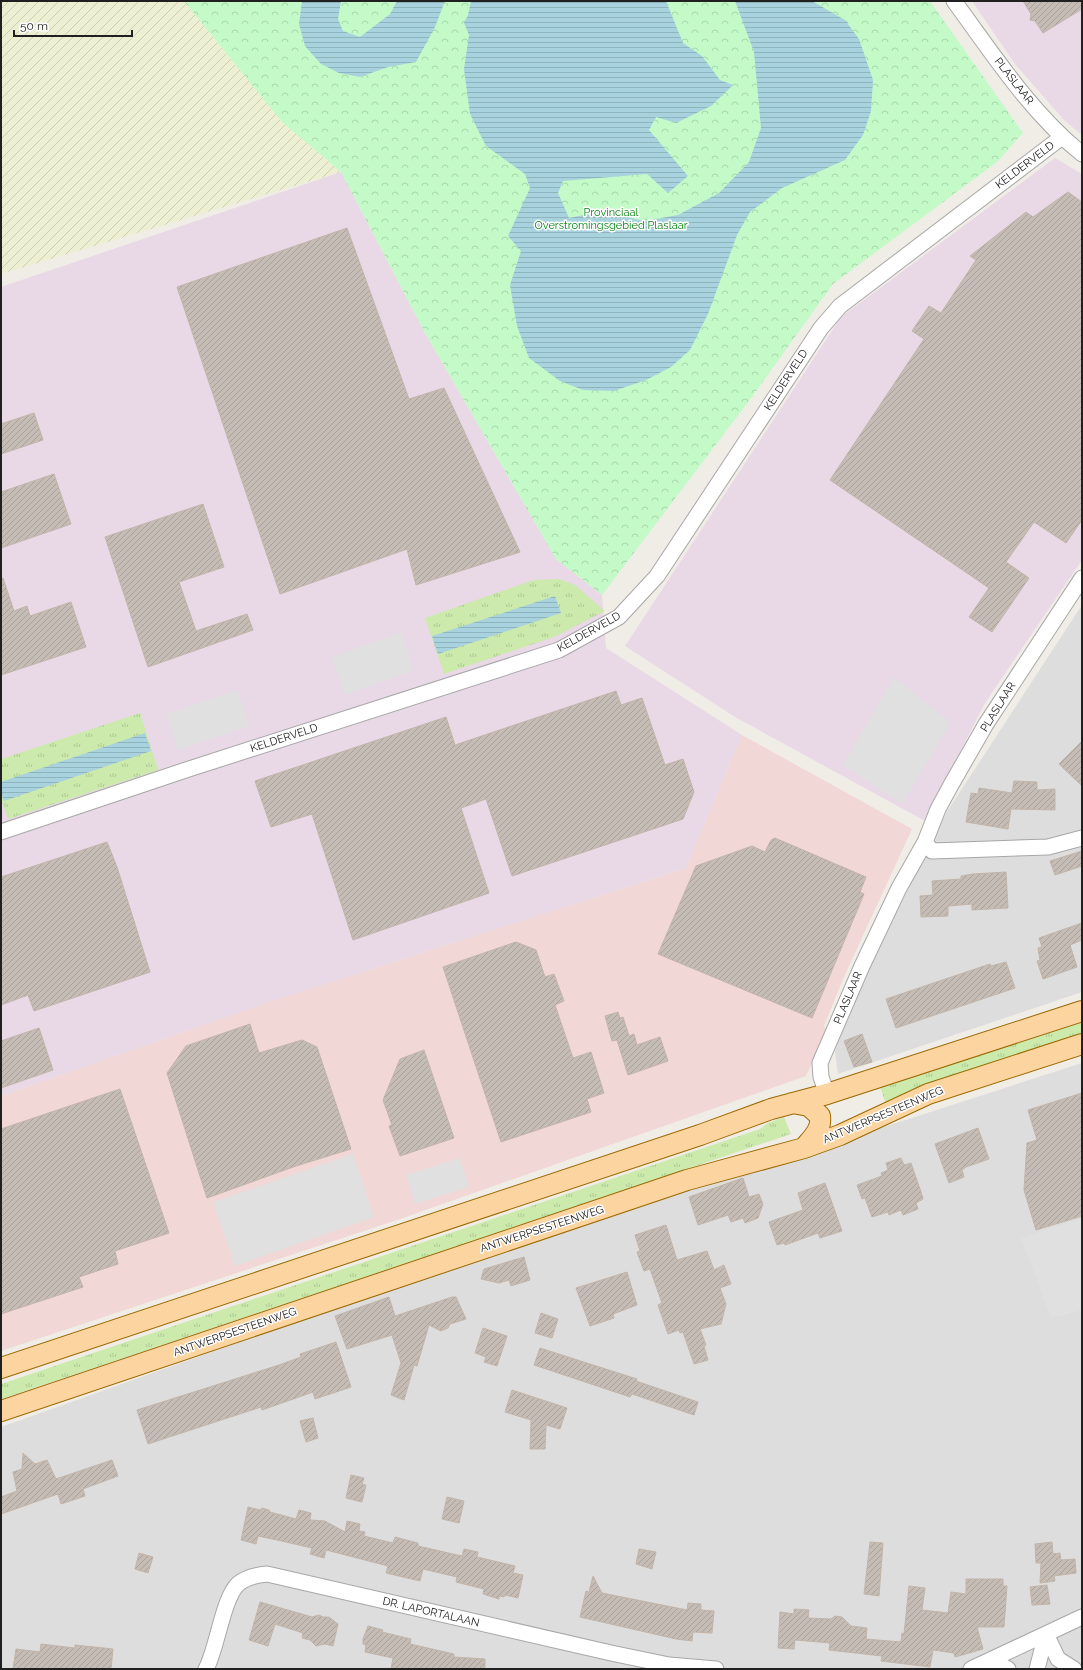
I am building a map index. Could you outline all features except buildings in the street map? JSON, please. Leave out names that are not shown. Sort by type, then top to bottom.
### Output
[{"type":"main road","points":[[1,1368],[183,1309],[791,1103],[827,1094],[1082,1011]]},
{"type":"main road","name":"ANTWERPSESTEENWEG","points":[[1,1411],[687,1180],[804,1148],[840,1135],[928,1094],[1082,1044]]},
{"type":"main road","points":[[791,1103],[809,1106],[820,1116],[821,1124],[818,1131],[804,1148]]},
{"type":"street","name":"PLASLAAR","points":[[954,1],[1017,86],[1062,137],[1082,154]]},
{"type":"street","name":"KELDERVELD","points":[[1,832],[192,768],[559,650],[619,617],[657,576],[821,328],[840,306],[1062,137]]},
{"type":"street","name":"PLASLAAR","points":[[827,1094],[821,1077],[820,1063],[862,966],[899,888],[925,842],[938,809],[986,724],[1082,578]]},
{"type":"street","points":[[925,842],[932,851],[1048,846],[1082,838]]},
{"type":"street","name":"DR. LAPORTALAAN","points":[[206,1669],[228,1602],[237,1585],[247,1578],[267,1574],[611,1653],[669,1665],[716,1669]]},
{"type":"street","points":[[971,1669],[1082,1617]]},
{"type":"street","points":[[1037,1669],[1046,1634]]},
{"type":"street","points":[[1046,1634],[1058,1660],[1074,1669]]},
{"type":"street","points":[[992,1660],[1008,1669]]},
{"type":"shaded area","points":[[972,1],[1082,1],[1082,135],[1065,121],[1015,64]]},
{"type":"shaded area","points":[[1055,158],[1082,174],[1082,560],[985,703],[925,821],[735,717],[625,646],[841,317]]},
{"type":"shaded area","points":[[341,172],[425,333],[556,559],[602,595],[606,648],[742,735],[686,868],[266,1003],[1,1096],[1,287]]},
{"type":"shaded area","points":[[1082,605],[1082,992],[838,1074],[835,1052],[839,1036],[869,966],[901,904],[939,824]]},
{"type":"shaded area","points":[[401,632],[414,670],[345,695],[332,657]]},
{"type":"shaded area","points":[[894,677],[951,723],[902,804],[843,765]]},
{"type":"shaded area","points":[[237,690],[249,726],[178,750],[166,714]]},
{"type":"shaded area","points":[[742,735],[912,829],[843,979],[824,1026],[827,1032],[806,1076],[400,1219],[1,1351],[1,1096],[266,1003],[686,868]]},
{"type":"shaded area","points":[[1082,1063],[1082,1669],[1,1669],[1,1427],[450,1267]]},
{"type":"shaded area","points":[[353,1154],[374,1217],[235,1266],[213,1202]]},
{"type":"shaded area","points":[[460,1158],[469,1187],[415,1204],[406,1175]]},
{"type":"shaded area","points":[[1082,1218],[1082,1310],[1051,1318],[1021,1238]]},
{"type":"green space","points":[[1,1],[184,1],[282,122],[341,172],[1,274]]},
{"type":"green space","name":"Provinciaal Overstromingsgebied Plaslaar","points":[[184,1],[930,1],[1023,133],[997,162],[833,284],[752,397],[602,595],[556,559],[425,333],[341,172],[282,122]]},
{"type":"green space","points":[[559,579],[575,585],[605,611],[554,637],[444,674],[425,618],[534,580]]},
{"type":"green space","points":[[140,713],[158,770],[8,819],[1,798],[1,759]]},
{"type":"green space","points":[[1082,1020],[1082,1035],[914,1089],[886,1104],[880,1087]]},
{"type":"green space","points":[[784,1117],[791,1134],[1,1399],[1,1384],[760,1129],[768,1123]]},
{"type":"water","points":[[302,1],[341,1],[338,19],[343,31],[360,37],[390,14],[397,1],[445,1],[435,27],[416,62],[388,67],[360,77],[339,73],[321,64],[305,46],[299,24]]},
{"type":"water","points":[[471,1],[666,1],[683,43],[702,56],[720,80],[733,85],[711,106],[676,123],[656,117],[649,130],[688,176],[668,193],[647,174],[563,181],[558,193],[569,218],[603,211],[644,221],[678,215],[719,193],[749,162],[761,128],[754,52],[735,1],[812,1],[845,20],[859,39],[873,80],[871,111],[863,135],[845,160],[782,188],[750,212],[737,235],[708,314],[690,350],[671,367],[646,380],[614,391],[583,390],[560,381],[529,358],[517,326],[510,285],[521,251],[508,236],[530,188],[525,174],[486,146],[470,114],[464,69],[469,35],[464,23],[468,15]]},
{"type":"water","points":[[555,596],[561,613],[438,654],[432,636]]},
{"type":"water","points":[[145,733],[151,751],[4,801],[1,793],[1,782]]}]
